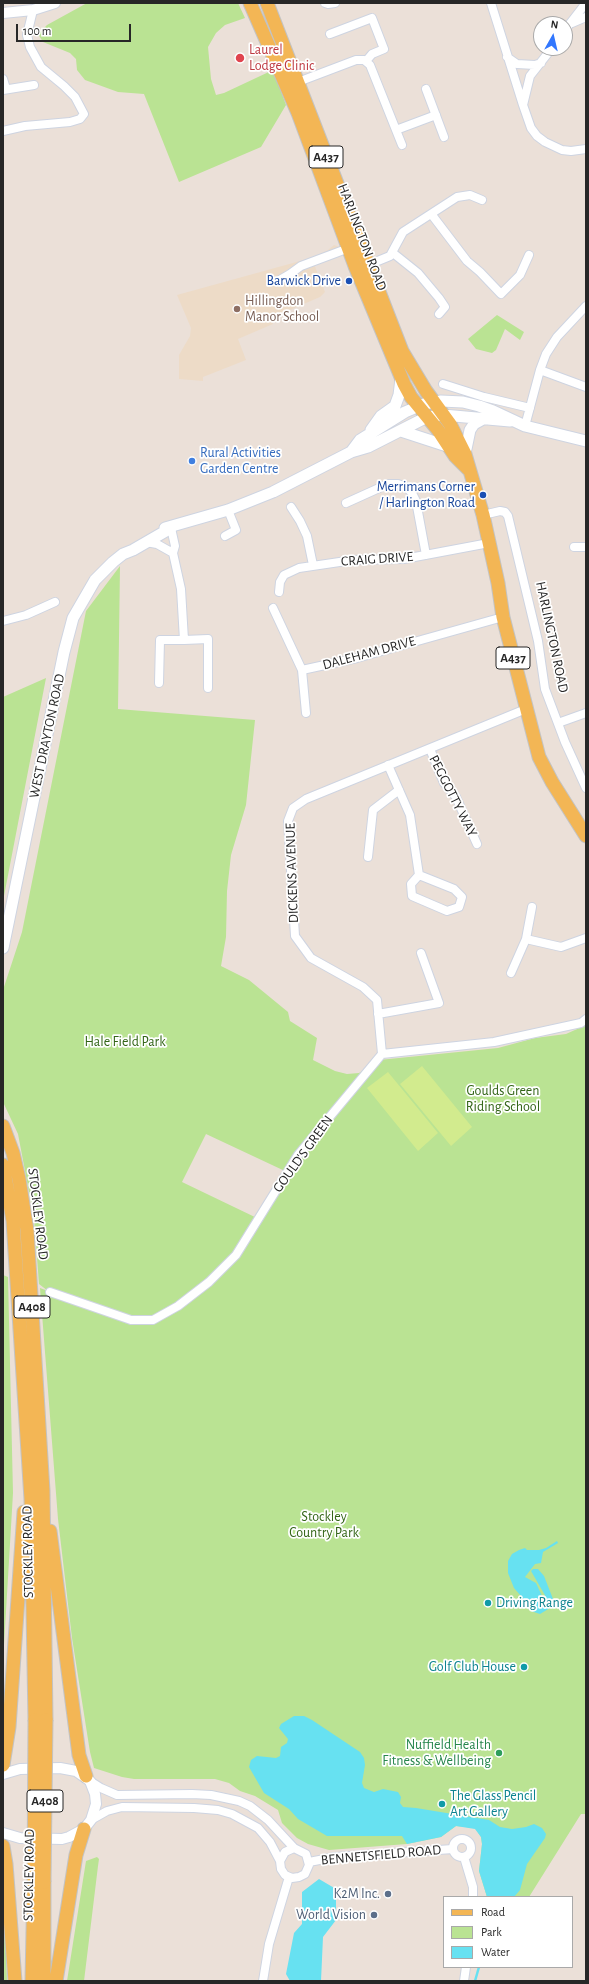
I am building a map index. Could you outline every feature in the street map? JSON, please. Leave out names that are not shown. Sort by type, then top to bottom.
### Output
[{"type":"main road","name":"HARLINGTON ROAD","points":[[250,3],[298,113],[401,379],[418,406],[428,417],[457,459],[468,469]]},
{"type":"main road","name":"HARLINGTON ROAD","points":[[267,3],[402,351],[453,429],[464,454],[483,515],[503,617],[539,757],[552,782],[586,836]]},
{"type":"main road","name":"WEST DRAYTON ROAD","points":[[367,435],[382,416],[395,406],[399,395],[401,379]]},
{"type":"main road","name":"WEST DRAYTON ROAD","points":[[351,452],[360,440],[367,435],[418,406],[434,402],[458,402],[479,406],[493,411],[510,421],[525,426],[586,440]]},
{"type":"main road","name":"WEST DRAYTON ROAD","points":[[123,554],[126,548],[138,538],[150,532],[172,528],[228,510],[273,492],[351,452],[368,447],[428,417],[443,415],[510,421]]},
{"type":"main road","points":[[464,454],[470,430],[474,424],[483,418]]},
{"type":"main road","points":[[401,431],[450,447]]},
{"type":"main road","name":"WEST DRAYTON ROAD","points":[[3,948],[4,936],[71,625],[79,605],[95,580],[123,554],[172,528]]},
{"type":"main road","name":"STOCKLEY ROAD","points":[[3,1126],[13,1153],[19,1178],[26,1230],[43,1492],[39,1882],[32,1981]]},
{"type":"main road","name":"STOCKLEY ROAD","points":[[3,1165],[9,1193],[14,1232],[31,1499],[41,1720]]},
{"type":"main road","points":[[3,1765],[9,1727],[28,1452]]},
{"type":"main road","points":[[43,1492],[52,1545],[79,1755],[88,1779]]},
{"type":"main road","points":[[56,1981],[76,1855],[88,1825]]},
{"type":"main road","points":[[3,1846],[10,1900],[15,1981]]},
{"type":"main road","points":[[3,1869],[10,1900]]},
{"type":"main road","name":"STOCKLEY ROAD","points":[[39,1882],[44,1981]]},
{"type":"street","points":[[3,13],[33,10],[55,3]]},
{"type":"street","points":[[325,3],[335,3]]},
{"type":"street","points":[[491,3],[507,57],[531,128],[537,136],[554,147],[571,151],[586,149]]},
{"type":"street","points":[[573,19],[586,3]]},
{"type":"street","points":[[3,131],[26,126],[70,122],[80,119],[84,114],[75,98],[64,86],[41,67],[30,47],[27,35],[33,10]]},
{"type":"street","points":[[573,24],[586,17]]},
{"type":"street","points":[[330,34],[372,18],[384,49],[372,54],[367,60]]},
{"type":"street","points":[[523,106],[530,76],[546,56]]},
{"type":"street","points":[[507,57],[517,64],[535,65],[541,63]]},
{"type":"street","points":[[298,82],[356,60],[367,60]]},
{"type":"street","points":[[367,60],[402,145]]},
{"type":"street","points":[[3,79],[4,89],[34,85]]},
{"type":"street","points":[[426,89],[444,137]]},
{"type":"street","points":[[396,130],[436,115]]},
{"type":"street","points":[[368,265],[387,258],[393,253],[397,241],[403,232],[460,196],[470,195],[482,200]]},
{"type":"street","points":[[432,215],[467,261],[501,294],[520,275],[529,255]]},
{"type":"street","points":[[278,281],[301,266],[349,248]]},
{"type":"street","points":[[393,253],[418,273],[439,298],[445,307],[439,314]]},
{"type":"street","points":[[525,426],[540,370],[557,337],[586,306]]},
{"type":"street","points":[[540,370],[586,387]]},
{"type":"street","points":[[443,384],[484,397],[530,408]]},
{"type":"street","points":[[346,503],[388,484],[398,484],[406,487],[412,493],[416,501],[426,555]]},
{"type":"street","points":[[291,507],[300,520],[307,536],[313,566]]},
{"type":"street","points":[[224,536],[236,530],[228,510]]},
{"type":"street","name":"HARLINGTON ROAD","points":[[483,515],[500,511],[505,512],[508,516],[538,641],[545,689],[586,788]]},
{"type":"street","points":[[172,528],[175,546],[173,553],[181,589],[184,640]]},
{"type":"street","points":[[146,542],[158,544],[173,553]]},
{"type":"street","name":"CRAIG DRIVE","points":[[278,592],[280,582],[284,575],[298,568],[353,560],[393,559],[426,555],[489,543]]},
{"type":"street","points":[[574,547],[586,547]]},
{"type":"street","points":[[3,621],[26,616],[55,602]]},
{"type":"street","points":[[273,608],[302,670],[306,713]]},
{"type":"street","name":"DALEHAM DRIVE","points":[[302,670],[357,658],[503,617]]},
{"type":"street","points":[[159,683],[160,640],[208,639],[208,688]]},
{"type":"street","name":"DICKENS AVENUE","points":[[382,1054],[377,1000],[363,988],[310,958],[295,936],[288,820],[293,808],[306,799],[526,709]]},
{"type":"street","points":[[558,723],[586,713]]},
{"type":"street","name":"PEGGOTTY WAY","points":[[430,749],[444,783],[456,797],[477,844]]},
{"type":"street","points":[[388,765],[410,815],[419,875]]},
{"type":"street","points":[[368,857],[373,810],[399,790]]},
{"type":"street","points":[[419,875],[454,890],[462,897],[458,908],[447,911],[412,896],[411,884],[419,875]]},
{"type":"street","points":[[511,973],[526,939],[532,907]]},
{"type":"street","points":[[526,939],[561,947],[586,938]]},
{"type":"street","points":[[378,1014],[439,1003],[421,953]]},
{"type":"street","points":[[382,1054],[494,1042],[581,1023],[586,1019]]},
{"type":"street","name":"GOULD'S GREEN","points":[[50,1292],[131,1320],[153,1320],[178,1306],[209,1282],[236,1255],[298,1155],[382,1054]]},
{"type":"street","points":[[3,1774],[20,1769],[60,1768],[76,1771],[88,1779],[95,1794],[96,1804],[88,1825]]},
{"type":"street","name":"BENNETSFIELD ROAD","points":[[88,1779],[104,1790],[117,1794],[211,1795],[239,1801],[250,1806],[268,1820],[294,1848],[306,1854],[309,1862],[305,1874],[295,1878],[289,1877]]},
{"type":"street","points":[[3,1833],[20,1838],[62,1839],[76,1834],[107,1811],[122,1807],[194,1808],[218,1810],[232,1814],[249,1822],[258,1828],[270,1842],[280,1861],[283,1872],[289,1877],[270,1944],[263,1981]]},
{"type":"street","points":[[462,1839],[467,1841],[471,1848],[469,1854],[464,1857],[456,1854],[453,1849],[456,1841],[462,1839]]},
{"type":"street","points":[[280,1861],[285,1852],[294,1848]]},
{"type":"street","name":"BENNETSFIELD ROAD","points":[[309,1862],[335,1857],[453,1849]]},
{"type":"street","points":[[464,1857],[473,1887],[473,1896]]},
{"type":"street","points":[[464,1981],[466,1968]]},
{"type":"shaded area","name":"Hillingdon Manor School","points":[[334,245],[343,248],[314,264],[325,292],[320,297],[271,318],[273,324],[238,339],[246,360],[203,377],[203,381],[179,379],[179,355],[190,336],[191,328],[177,295],[311,258],[328,250]]},
{"type":"green space","points":[[87,3],[238,3],[245,18],[225,25],[216,33],[208,47],[211,79],[216,95],[224,93],[273,70],[286,105],[261,147],[179,182],[144,94],[118,92],[85,80],[77,70],[76,59],[70,53],[43,42],[38,34],[47,25]]},
{"type":"green space","points":[[497,315],[524,332],[520,340],[505,329],[496,350],[492,353],[476,349],[468,339]]},
{"type":"green space","name":"Stockley Country Park","points":[[120,566],[118,709],[255,720],[246,805],[231,855],[227,891],[226,937],[221,966],[249,980],[288,1012],[290,1021],[317,1038],[313,1060],[335,1071],[347,1074],[359,1073],[379,1060],[498,1048],[535,1038],[566,1034],[586,1025],[586,1814],[581,1814],[530,1896],[487,1896],[479,1871],[482,1844],[481,1837],[475,1828],[456,1826],[441,1837],[407,1844],[329,1850],[308,1844],[297,1838],[282,1823],[278,1810],[255,1796],[240,1791],[229,1783],[215,1779],[134,1779],[122,1777],[94,1768],[90,1752],[72,1638],[58,1519],[40,1288],[48,1291],[39,1284],[34,1218],[18,1134],[3,1102],[3,990],[22,932],[86,611]],"holes":[[[206,1134],[287,1172],[259,1219],[182,1182]]]},
{"type":"green space","points":[[46,678],[4,896],[3,898],[3,697]]},
{"type":"green space","points":[[422,1066],[472,1127],[451,1146],[400,1084]]},
{"type":"green space","points":[[388,1072],[438,1133],[418,1151],[367,1088]]},
{"type":"green space","points":[[3,1275],[8,1277],[13,1493],[3,1662]]},
{"type":"green space","points":[[97,1857],[99,1859],[84,1981],[67,1981],[86,1861]]},
{"type":"green space","points":[[3,1905],[5,1927],[7,1981],[3,1981]]},
{"type":"water","points":[[557,1541],[558,1543],[543,1552],[541,1563],[535,1564],[525,1577],[536,1583],[542,1596],[543,1603],[546,1604],[546,1597],[531,1571],[533,1569],[538,1569],[544,1576],[553,1599],[550,1608],[540,1614],[531,1611],[523,1604],[521,1596],[514,1588],[508,1573],[508,1561],[512,1554],[519,1550],[525,1548],[527,1550],[539,1550],[546,1548]]},
{"type":"water","points":[[294,1716],[304,1716],[360,1752],[364,1758],[365,1765],[362,1783],[364,1788],[374,1792],[383,1789],[398,1792],[401,1797],[400,1803],[403,1807],[489,1820],[500,1827],[512,1829],[534,1824],[542,1828],[546,1834],[545,1838],[527,1864],[520,1890],[515,1896],[487,1896],[479,1871],[482,1844],[481,1837],[475,1829],[456,1826],[441,1837],[407,1844],[402,1836],[327,1836],[298,1819],[289,1809],[264,1793],[249,1767],[251,1760],[257,1756],[276,1758],[280,1756],[281,1747],[287,1743],[288,1739],[279,1728],[281,1724]]},
{"type":"water","points":[[319,1879],[336,1889],[336,1920],[323,1937],[321,1981],[290,1981],[286,1974],[294,1933],[302,1924],[302,1892]]},
{"type":"waterway","points":[[475,1981],[479,1968]]},
{"type":"place","name":"Laurel Lodge Clinic","points":[[240,58]]},
{"type":"place","name":"Barwick Drive","points":[[349,281]]},
{"type":"place","name":"Hillingdon Manor School","points":[[237,309]]},
{"type":"place","name":"Rural Activities Garden Centre","points":[[192,461]]},
{"type":"place","name":"Merrimans Corner / Harlington Road","points":[[483,495]]},
{"type":"place","name":"Driving Range","points":[[488,1603]]},
{"type":"place","name":"Golf Club House","points":[[524,1667]]},
{"type":"place","name":"Nuffield Health Fitness & Wellbeing","points":[[499,1753]]},
{"type":"place","name":"The Glass Pencil Art Gallery","points":[[442,1804]]},
{"type":"place","name":"K2M Inc.","points":[[388,1894]]},
{"type":"place","name":"World Vision","points":[[374,1915]]},
{"type":"park label","name":"Hale Field Park","points":[[125,1042]]},
{"type":"park label","name":"Goulds Green Riding School","points":[[503,1100]]}]
